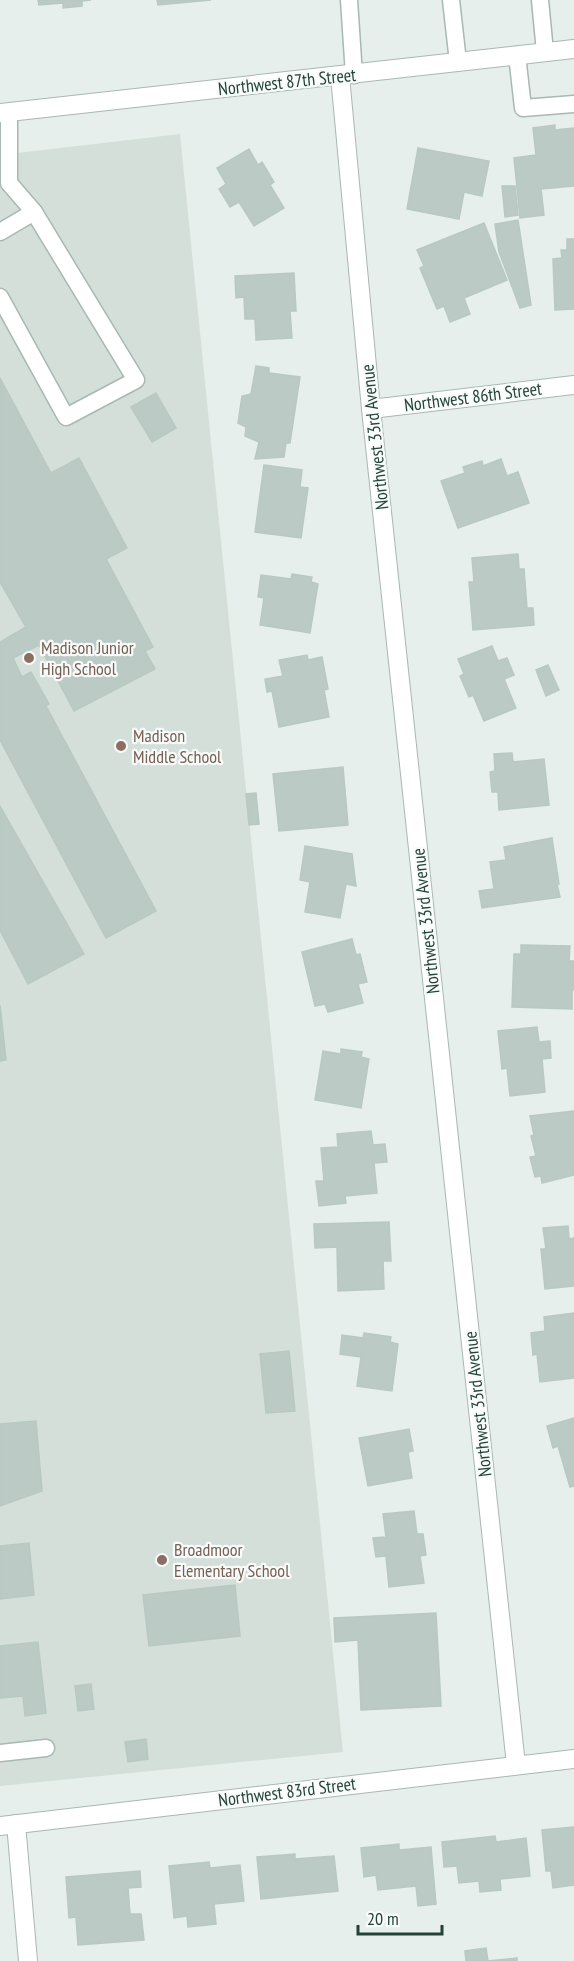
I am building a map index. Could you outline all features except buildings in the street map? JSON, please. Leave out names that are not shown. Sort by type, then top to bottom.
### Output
[{"type":"street","name":"Northwest 87th Street","points":[[4,113],[574,49]]},
{"type":"street","name":"Northwest 33rd Avenue","points":[[347,75],[371,409],[516,1765]]},
{"type":"street","name":"Northwest 86th Street","points":[[371,409],[574,385]]},
{"type":"street","name":"Northwest 83rd Street","points":[[8,1825],[574,1759]]},
{"type":"street","points":[[8,1825],[28,1961]]},
{"type":"lane","points":[[347,75],[348,0]]},
{"type":"lane","points":[[451,0],[458,62]]},
{"type":"lane","points":[[540,0],[545,52]]},
{"type":"lane","points":[[518,55],[523,108],[574,104]]},
{"type":"lane","points":[[0,297],[66,417],[136,380],[34,212],[9,183],[4,113]]},
{"type":"lane","points":[[0,232],[34,212]]},
{"type":"lane","points":[[0,1753],[46,1748]]},
{"type":"shaded area","name":"Madison Middle School","points":[[180,134],[343,1752],[0,1786],[0,155]]},
{"type":"place","name":"Madison Junior High School","points":[[29,658]]},
{"type":"place","name":"Madison Middle School","points":[[121,746]]},
{"type":"place","name":"Broadmoor Elementary School","points":[[162,1560]]}]
